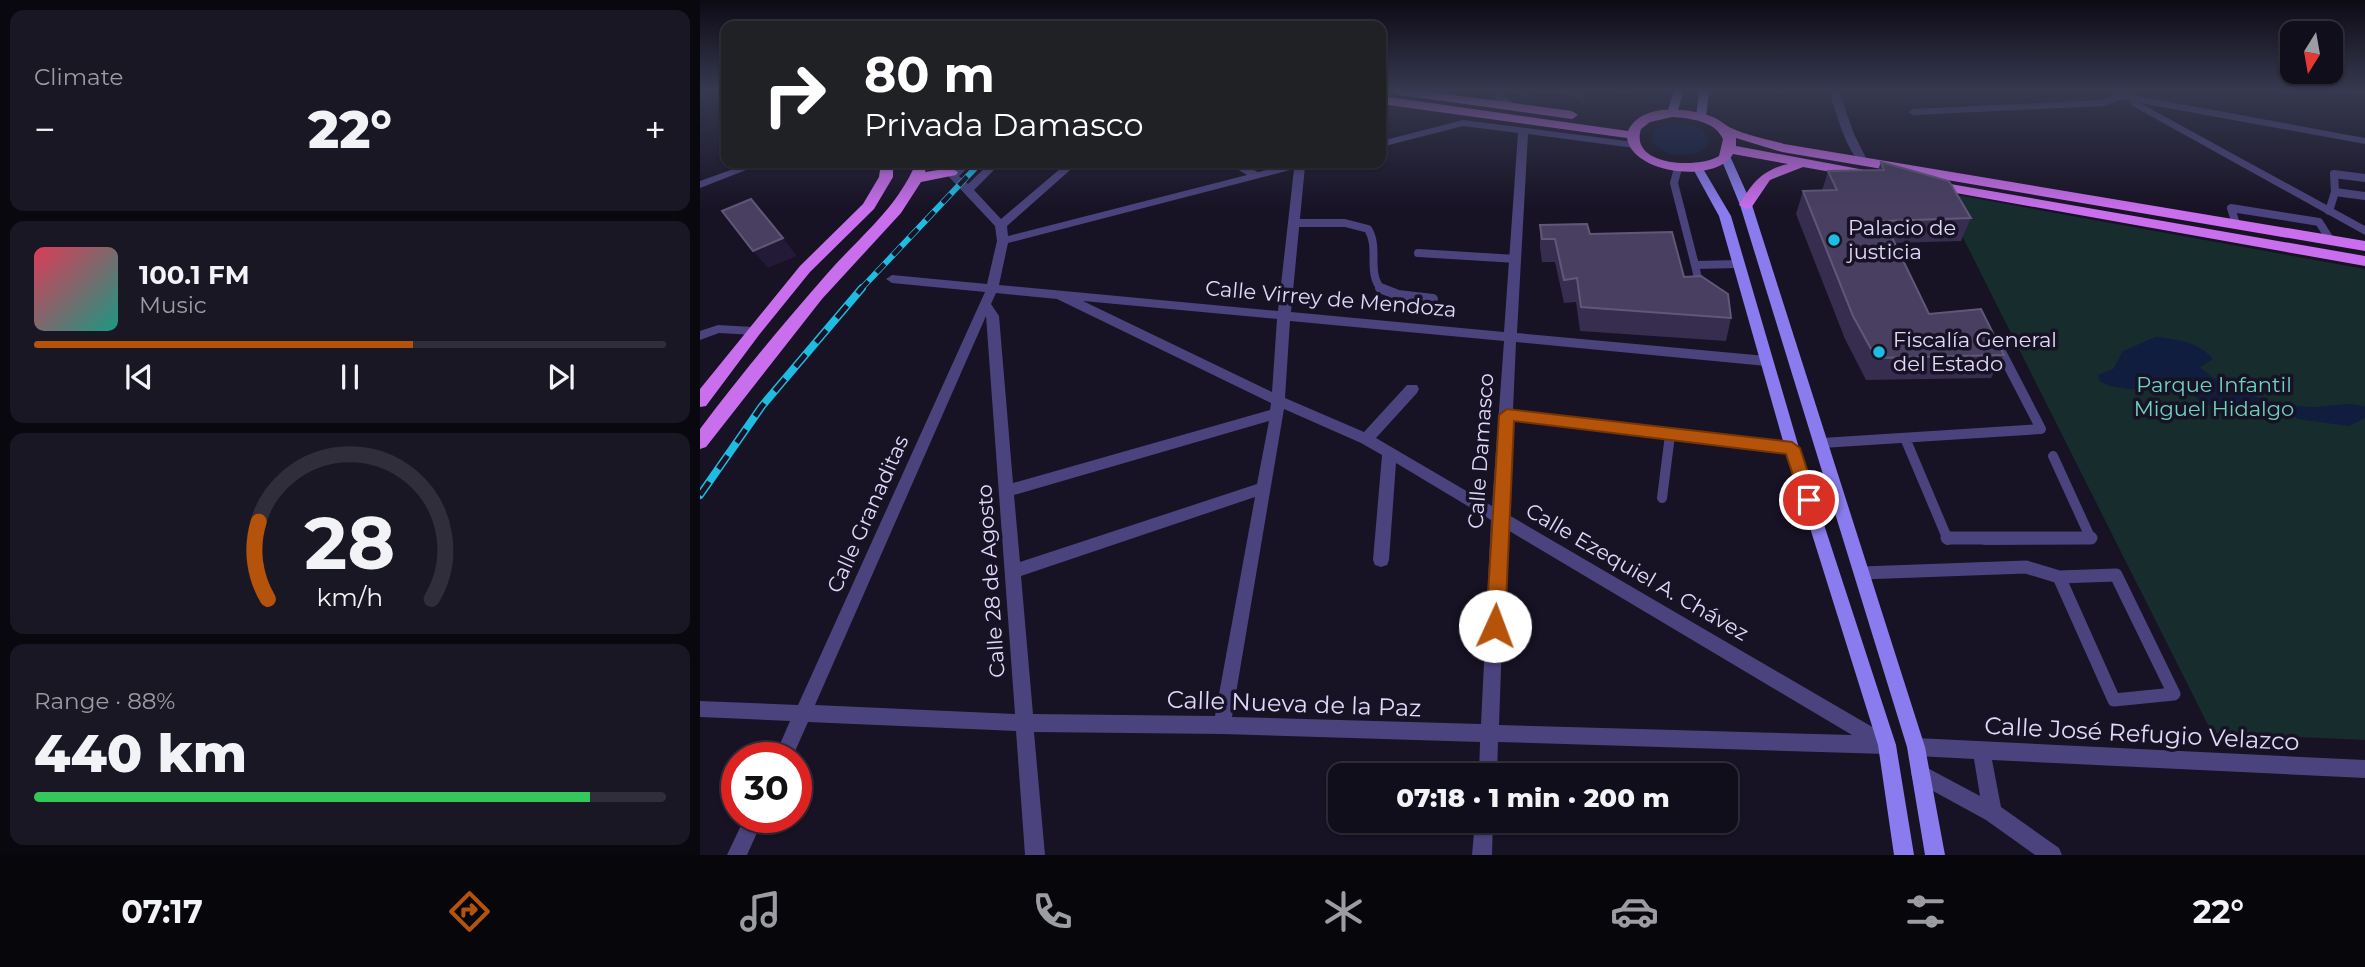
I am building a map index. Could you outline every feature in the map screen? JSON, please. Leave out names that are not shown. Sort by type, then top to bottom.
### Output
[{"type":"main road","points":[[1604,131],[1634,135]]},
{"type":"main road","points":[[1617,131],[1634,135]]},
{"type":"main road","points":[[1634,135],[1639,131]]},
{"type":"main road","points":[[1724,131],[1729,139],[1727,153],[1822,443],[1916,747],[1935,855]]},
{"type":"main road","points":[[1727,131],[1782,148],[2365,246]]},
{"type":"main road","points":[[1634,135],[1641,155],[1658,164],[1678,168],[1715,163],[1727,153],[1818,166],[2365,261]]},
{"type":"main road","points":[[1746,205],[1761,177],[1779,169],[1818,166]]},
{"type":"main road","points":[[1697,167],[1725,216],[1792,448],[1887,745],[1904,855]]},
{"type":"main road","points":[[700,401],[805,269],[869,206],[886,177],[887,168]]},
{"type":"main road","points":[[700,442],[754,370],[895,212],[910,193],[920,168]]},
{"type":"main road","points":[[917,179],[949,170]]},
{"type":"street","points":[[1386,143],[1432,131]]},
{"type":"street","name":"Calle Damasco","points":[[1489,763],[1499,517],[1523,131]]},
{"type":"street","points":[[1543,131],[1634,135]]},
{"type":"street","points":[[1848,131],[1862,160]]},
{"type":"street","points":[[2185,131],[2365,231]]},
{"type":"street","points":[[2313,131],[2365,141]]},
{"type":"street","points":[[700,185],[746,168]]},
{"type":"street","points":[[969,189],[991,168]]},
{"type":"street","points":[[1001,225],[1067,168]]},
{"type":"street","points":[[1242,168],[1258,176]]},
{"type":"street","points":[[949,170],[1001,225],[1003,241],[1288,168]]},
{"type":"street","points":[[1222,725],[1278,407],[1284,316],[1302,168]]},
{"type":"street","name":"Calle Granaditas","points":[[790,742],[986,306],[1003,241]]},
{"type":"street","name":"Calle Virrey de Mendoza","points":[[892,279],[1766,361]]},
{"type":"street","name":"Calle Ezequiel A. Chávez","points":[[1060,295],[1278,407],[1366,439],[1389,455],[1887,745]]},
{"type":"street","name":"Calle 28 de Agosto","points":[[986,306],[993,316],[1035,855]]},
{"type":"street","points":[[700,336],[718,329],[753,331]]},
{"type":"street","points":[[1366,439],[1412,389]]},
{"type":"street","points":[[1006,491],[1278,407]]},
{"type":"street","points":[[1507,415],[1792,448]]},
{"type":"street","points":[[1381,561],[1389,455]]},
{"type":"street","points":[[1012,572],[1264,488]]},
{"type":"street","name":"Calle Nueva de la Paz","points":[[700,709],[1023,723],[1222,725],[1887,745]]},
{"type":"street","name":"Calle José Refugio Velazco","points":[[1916,747],[2365,769]]},
{"type":"street","points":[[1981,750],[1993,813]]},
{"type":"street","points":[[1920,773],[1993,813],[2053,855]]},
{"type":"street","points":[[737,855],[747,833]]},
{"type":"street","points":[[1482,855],[1483,833]]},
{"type":"lane","points":[[1678,168],[1674,183],[1702,295]]},
{"type":"lane","points":[[2329,211],[2335,192],[2334,174],[2365,178]]},
{"type":"lane","points":[[2335,192],[2365,196]]},
{"type":"lane","points":[[1294,223],[1359,224],[1368,229],[1372,236],[1375,282],[1381,289],[1393,294],[1433,299]]},
{"type":"lane","points":[[1418,253],[1516,260]]},
{"type":"lane","points":[[1695,265],[1739,264]]},
{"type":"lane","points":[[1822,443],[2040,429],[1997,344]]},
{"type":"lane","points":[[1662,498],[1670,435]]},
{"type":"lane","points":[[1905,438],[1948,540],[2091,539],[2053,456]]},
{"type":"lane","points":[[1862,573],[2026,568],[2059,577],[2116,575],[2174,694],[2114,700],[2059,577]]},
{"type":"green space","name":"Parque Infantil Miguel Hidalgo","points":[[1940,192],[2365,269],[2365,740],[2212,733]]},
{"type":"water","points":[[1654,131],[1703,131],[1709,140],[1704,150],[1675,155],[1662,150],[1651,140]]},
{"type":"water","points":[[2156,337],[2201,348],[2213,359],[2200,367],[2223,384],[2238,390],[2271,401],[2303,407],[2346,404],[2365,406],[2365,418],[2349,426],[2298,419],[2288,412],[2272,407],[2265,415],[2247,417],[2223,413],[2192,395],[2147,386],[2136,390],[2110,386],[2100,381],[2098,375],[2113,369],[2123,351]]},
{"type":"building","points":[[1881,162],[1949,181],[1971,218],[1884,221],[1929,314],[1981,309],[2004,355],[1876,358],[1853,316],[1803,191],[1837,190],[1828,171],[1884,170]]},
{"type":"building","points":[[751,199],[783,238],[753,251],[722,211]]},
{"type":"building","points":[[1587,224],[1590,234],[1672,232],[1684,277],[1701,276],[1728,294],[1731,318],[1581,307],[1577,278],[1564,280],[1555,239],[1542,239],[1540,225]]},
{"type":"railway","points":[[860,290],[975,168]]},
{"type":"railway","points":[[700,495],[762,406],[862,288]]},
{"type":"place","name":"Palacio de justicia","points":[[1834,240]]},
{"type":"place","name":"Fiscalía General del Estado","points":[[1879,352]]},
{"type":"route","points":[[1495,626],[1499,517],[1507,415],[1792,448],[1809,500]]}]
